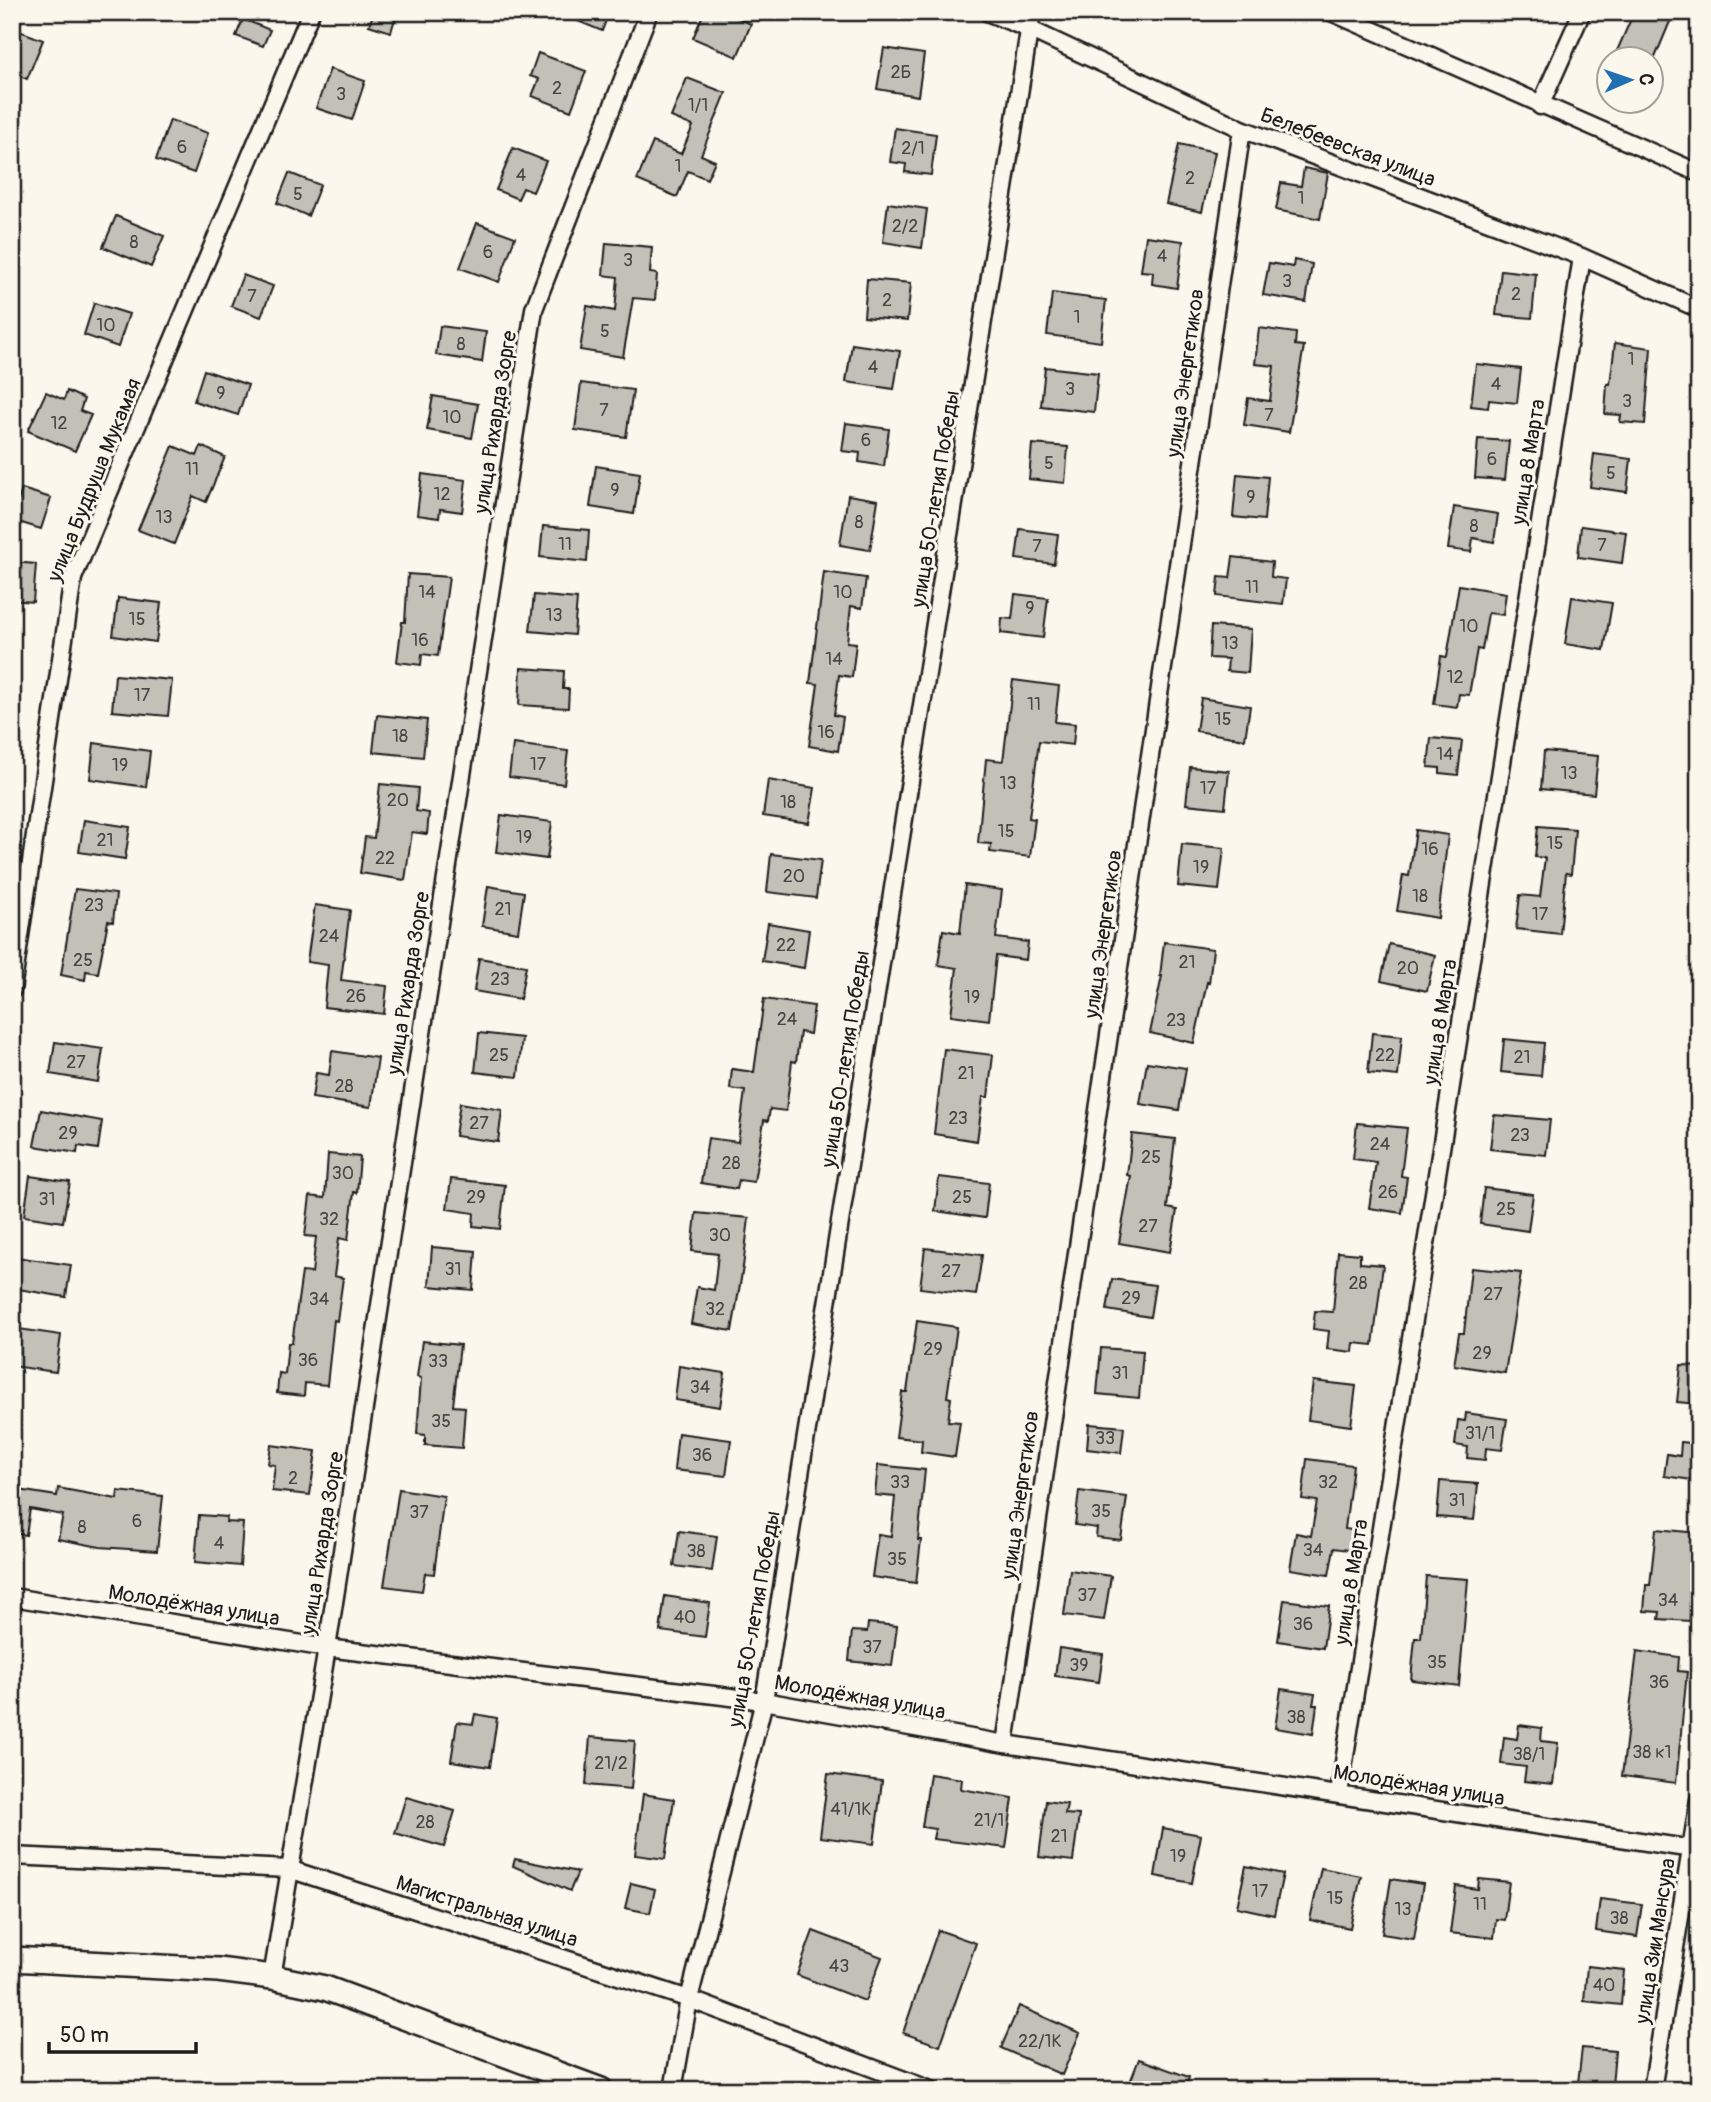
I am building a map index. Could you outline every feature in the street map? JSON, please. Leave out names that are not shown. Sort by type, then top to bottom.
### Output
[{"type":"main road","points":[[12,1959],[218,1970],[325,1988],[601,2090]]},
{"type":"street","name":"улица Будруша Мукамая","points":[[12,990],[73,578],[311,12]]},
{"type":"street","name":"улица Рихарда Зорге","points":[[272,1977],[327,1648],[534,309],[649,12]]},
{"type":"street","name":"Белебеевская улица","points":[[987,12],[1031,30],[1242,130],[1582,257],[1699,309]]},
{"type":"street","name":"улица 50-летия Победы","points":[[673,2090],[690,1999],[764,1701],[1032,12]]},
{"type":"street","points":[[1331,12],[1540,106],[1699,173]]},
{"type":"street","points":[[1540,106],[1582,12]]},
{"type":"street","name":"улица Энергетиков","points":[[1005,1744],[1242,130]]},
{"type":"street","name":"улица 8 Марта","points":[[1339,1794],[1582,257]]},
{"type":"street","name":"Молодёжная улица","points":[[12,1597],[327,1648],[764,1701],[1005,1744],[1695,1849]]},
{"type":"street","name":"улица Зии Мансура","points":[[1652,2090],[1695,1849],[1699,1800]]},
{"type":"street","name":"Магистральная улица","points":[[12,1856],[289,1869],[690,1999],[931,2090]]},
{"type":"building","points":[[374,12],[397,12],[391,32],[369,25]]},
{"type":"building","points":[[556,12],[609,12],[602,31]]},
{"type":"building","points":[[704,12],[724,12],[751,24],[737,57],[693,38]]},
{"type":"building","points":[[1634,12],[1674,12],[1660,46],[1619,46]]},
{"type":"building","points":[[243,19],[270,30],[263,46],[236,36]]},
{"type":"building","points":[[12,28],[43,40],[27,79],[12,73]]},
{"type":"building","points":[[884,48],[924,54],[918,96],[877,89]]},
{"type":"building","points":[[538,53],[586,71],[571,111],[532,96],[539,79],[530,76]]},
{"type":"building","points":[[330,69],[365,81],[352,120],[316,108]]},
{"type":"building","points":[[687,78],[726,93],[701,155],[715,161],[707,179],[688,171],[677,197],[637,180],[653,142],[681,154],[693,126],[671,117]]},
{"type":"building","points":[[170,120],[208,133],[194,173],[156,160]]},
{"type":"building","points":[[895,128],[936,134],[931,175],[905,172],[906,164],[890,162]]},
{"type":"building","points":[[1179,144],[1215,152],[1202,212],[1166,204]]},
{"type":"building","points":[[513,148],[546,161],[533,192],[523,188],[518,199],[496,190]]},
{"type":"building","points":[[1304,168],[1328,173],[1320,219],[1276,210],[1281,183],[1301,186]]},
{"type":"building","points":[[289,173],[320,185],[308,216],[277,203]]},
{"type":"building","points":[[888,203],[927,209],[922,248],[883,242]]},
{"type":"building","points":[[116,216],[164,236],[151,267],[103,247]]},
{"type":"building","points":[[477,223],[515,237],[499,282],[460,268]]},
{"type":"building","points":[[1146,236],[1183,241],[1177,288],[1152,284],[1153,272],[1141,271]]},
{"type":"building","points":[[606,243],[652,247],[650,273],[657,274],[655,300],[633,298],[623,357],[580,350],[587,306],[615,311],[618,277],[603,275]]},
{"type":"building","points":[[1294,260],[1312,264],[1306,302],[1263,295],[1269,263],[1293,267]]},
{"type":"building","points":[[1501,270],[1536,274],[1532,318],[1496,315]]},
{"type":"building","points":[[243,275],[273,286],[261,317],[231,306]]},
{"type":"building","points":[[867,279],[911,283],[907,321],[864,317]]},
{"type":"building","points":[[1052,293],[1106,300],[1101,342],[1047,335]]},
{"type":"building","points":[[94,303],[129,314],[118,347],[84,335]]},
{"type":"building","points":[[440,326],[486,332],[482,362],[436,355]]},
{"type":"building","points":[[1259,328],[1296,333],[1295,345],[1304,346],[1289,432],[1244,425],[1248,398],[1270,401],[1274,366],[1255,364]]},
{"type":"building","points":[[1615,343],[1651,348],[1645,424],[1620,422],[1621,415],[1605,414],[1607,384],[1610,384]]},
{"type":"building","points":[[852,344],[900,351],[894,389],[846,382]]},
{"type":"building","points":[[1476,364],[1521,369],[1517,403],[1489,400],[1488,408],[1471,406]]},
{"type":"building","points":[[1045,367],[1098,373],[1094,412],[1041,406]]},
{"type":"building","points":[[204,370],[248,385],[238,415],[194,401]]},
{"type":"building","points":[[581,383],[633,390],[626,437],[575,430]]},
{"type":"building","points":[[67,391],[84,399],[80,411],[91,415],[75,451],[28,431],[46,392],[64,400]]},
{"type":"building","points":[[433,396],[478,404],[472,438],[427,430]]},
{"type":"building","points":[[846,423],[889,429],[884,466],[859,462],[860,453],[842,451]]},
{"type":"building","points":[[1478,439],[1509,441],[1505,480],[1475,478]]},
{"type":"building","points":[[1032,444],[1068,447],[1065,483],[1029,479]]},
{"type":"building","points":[[173,446],[197,456],[201,446],[225,457],[206,502],[193,496],[174,544],[138,530]]},
{"type":"building","points":[[1594,454],[1631,459],[1627,492],[1590,487]]},
{"type":"building","points":[[596,466],[640,473],[634,514],[590,507]]},
{"type":"building","points":[[422,474],[466,480],[462,512],[440,509],[439,518],[417,515]]},
{"type":"building","points":[[1237,474],[1268,477],[1264,520],[1233,517]]},
{"type":"building","points":[[22,489],[51,498],[41,529],[12,520]]},
{"type":"building","points":[[848,495],[878,500],[870,550],[840,545]]},
{"type":"building","points":[[1454,507],[1498,514],[1494,542],[1473,538],[1471,552],[1448,549]]},
{"type":"building","points":[[543,526],[589,530],[587,562],[540,557]]},
{"type":"building","points":[[1581,526],[1626,532],[1622,563],[1578,557]]},
{"type":"building","points":[[1020,529],[1058,534],[1054,564],[1016,559]]},
{"type":"building","points":[[1233,557],[1272,562],[1271,577],[1286,579],[1283,604],[1217,596],[1219,577],[1230,578]]},
{"type":"building","points":[[12,562],[36,564],[33,602],[12,600]]},
{"type":"building","points":[[824,572],[866,578],[862,608],[851,606],[847,642],[856,643],[852,677],[839,675],[834,715],[843,717],[838,751],[809,746],[818,684],[810,683]]},
{"type":"building","points":[[408,574],[449,577],[438,656],[422,654],[421,665],[397,662],[402,622],[405,622]]},
{"type":"building","points":[[1459,585],[1506,593],[1503,615],[1488,613],[1482,650],[1477,649],[1469,695],[1459,694],[1457,707],[1434,704],[1441,656],[1447,657]]},
{"type":"building","points":[[1015,594],[1048,598],[1043,638],[1001,633],[1002,618],[1012,619]]},
{"type":"building","points":[[534,595],[577,599],[574,635],[530,631]]},
{"type":"building","points":[[1572,597],[1612,603],[1604,650],[1565,644]]},
{"type":"building","points":[[118,598],[161,603],[156,642],[113,636]]},
{"type":"building","points":[[1211,626],[1251,629],[1248,673],[1227,671],[1228,659],[1209,658]]},
{"type":"building","points":[[521,668],[564,671],[563,689],[569,689],[568,708],[519,705]]},
{"type":"building","points":[[115,675],[172,680],[168,716],[112,711]]},
{"type":"building","points":[[1013,680],[1059,686],[1055,722],[1075,724],[1073,745],[1039,741],[1029,818],[1035,819],[1030,857],[990,852],[991,844],[978,843],[986,759],[1003,761]]},
{"type":"building","points":[[1201,698],[1250,706],[1245,739],[1196,731]]},
{"type":"building","points":[[377,715],[427,720],[423,757],[373,752]]},
{"type":"building","points":[[1431,738],[1462,741],[1458,775],[1440,773],[1440,768],[1428,767]]},
{"type":"building","points":[[94,743],[150,751],[146,787],[90,779]]},
{"type":"building","points":[[513,744],[568,751],[564,784],[509,777]]},
{"type":"building","points":[[1544,751],[1598,756],[1594,794],[1541,789]]},
{"type":"building","points":[[1190,767],[1229,771],[1225,808],[1186,804]]},
{"type":"building","points":[[768,780],[815,788],[809,823],[763,816]]},
{"type":"building","points":[[380,784],[418,788],[416,811],[429,813],[427,834],[412,832],[405,880],[360,873],[365,837],[374,838]]},
{"type":"building","points":[[501,815],[552,822],[547,859],[496,852]]},
{"type":"building","points":[[84,820],[130,827],[125,859],[79,852]]},
{"type":"building","points":[[1538,826],[1575,829],[1571,874],[1566,873],[1560,934],[1516,929],[1520,895],[1540,897],[1545,858],[1535,857]]},
{"type":"building","points":[[1416,830],[1448,835],[1438,918],[1397,911],[1403,875],[1409,876]]},
{"type":"building","points":[[1182,844],[1224,848],[1219,890],[1178,886]]},
{"type":"building","points":[[771,854],[821,860],[816,898],[767,892]]},
{"type":"building","points":[[965,885],[1002,890],[996,938],[1028,942],[1026,960],[996,956],[989,1020],[951,1015],[957,968],[938,965],[943,930],[960,933]]},
{"type":"building","points":[[488,886],[524,892],[518,932],[482,926]]},
{"type":"building","points":[[75,889],[116,894],[113,922],[108,921],[98,973],[86,971],[85,980],[61,975]]},
{"type":"building","points":[[315,905],[350,910],[341,980],[387,986],[384,1014],[324,1007],[328,965],[307,962]]},
{"type":"building","points":[[768,923],[809,930],[804,968],[762,961]]},
{"type":"building","points":[[1164,942],[1213,949],[1209,983],[1207,982],[1194,1043],[1150,1033],[1162,976]]},
{"type":"building","points":[[1389,944],[1435,955],[1427,991],[1381,981]]},
{"type":"building","points":[[479,958],[526,966],[520,999],[474,991]]},
{"type":"building","points":[[764,999],[814,1006],[810,1034],[800,1032],[796,1062],[792,1061],[786,1111],[770,1109],[768,1121],[764,1120],[754,1182],[739,1180],[737,1189],[701,1183],[708,1138],[738,1142],[745,1091],[730,1089],[732,1069],[754,1072]]},
{"type":"building","points":[[479,1033],[522,1038],[518,1077],[475,1072]]},
{"type":"building","points":[[1372,1033],[1402,1036],[1398,1076],[1368,1073]]},
{"type":"building","points":[[1504,1039],[1544,1043],[1541,1076],[1501,1072]]},
{"type":"building","points":[[55,1042],[103,1049],[98,1082],[50,1074]]},
{"type":"building","points":[[944,1049],[993,1055],[988,1097],[983,1097],[977,1141],[934,1134]]},
{"type":"building","points":[[332,1051],[378,1058],[371,1107],[312,1098],[316,1073],[329,1075]]},
{"type":"building","points":[[1147,1062],[1186,1068],[1179,1110],[1140,1104]]},
{"type":"building","points":[[460,1103],[502,1110],[498,1142],[455,1136]]},
{"type":"building","points":[[41,1110],[102,1121],[98,1149],[78,1146],[77,1153],[34,1146]]},
{"type":"building","points":[[1494,1115],[1550,1120],[1546,1155],[1490,1149]]},
{"type":"building","points":[[1357,1123],[1407,1128],[1401,1176],[1407,1177],[1402,1213],[1369,1208],[1376,1162],[1353,1159]]},
{"type":"building","points":[[1132,1134],[1175,1139],[1167,1208],[1177,1210],[1170,1252],[1119,1243],[1131,1176],[1127,1175]]},
{"type":"building","points":[[328,1154],[360,1157],[357,1193],[354,1192],[348,1240],[339,1238],[334,1276],[343,1278],[337,1321],[334,1320],[327,1385],[305,1383],[304,1396],[277,1393],[279,1373],[285,1374],[288,1343],[292,1343],[302,1272],[312,1273],[316,1237],[305,1236],[310,1196],[325,1198]]},
{"type":"building","points":[[30,1176],[70,1182],[63,1222],[24,1216]]},
{"type":"building","points":[[939,1177],[989,1183],[985,1218],[935,1211]]},
{"type":"building","points":[[451,1179],[505,1185],[500,1229],[473,1226],[474,1213],[447,1209]]},
{"type":"building","points":[[1484,1188],[1533,1194],[1528,1231],[1480,1224]]},
{"type":"building","points":[[696,1213],[749,1218],[732,1331],[691,1324],[697,1287],[714,1290],[718,1254],[692,1251]]},
{"type":"building","points":[[432,1247],[476,1251],[473,1290],[429,1286]]},
{"type":"building","points":[[925,1248],[982,1255],[976,1295],[920,1288]]},
{"type":"building","points":[[1338,1252],[1360,1254],[1360,1263],[1383,1265],[1373,1345],[1354,1343],[1353,1352],[1327,1349],[1329,1331],[1313,1329],[1315,1311],[1333,1312]]},
{"type":"building","points":[[16,1257],[71,1265],[66,1297],[12,1288]]},
{"type":"building","points":[[1471,1268],[1521,1273],[1505,1373],[1454,1365],[1459,1333],[1464,1333]]},
{"type":"building","points":[[1112,1279],[1155,1285],[1150,1317],[1107,1310]]},
{"type":"building","points":[[917,1321],[957,1327],[947,1397],[951,1398],[948,1421],[960,1422],[955,1457],[921,1452],[922,1440],[896,1437],[902,1392],[907,1392]]},
{"type":"building","points":[[12,1328],[61,1335],[56,1372],[12,1366]]},
{"type":"building","points":[[422,1341],[460,1345],[453,1406],[465,1407],[462,1448],[425,1445],[425,1435],[417,1434],[421,1378],[417,1377]]},
{"type":"building","points":[[1101,1348],[1143,1351],[1139,1398],[1097,1394]]},
{"type":"building","points":[[1681,1365],[1699,1366],[1699,1404],[1677,1402]]},
{"type":"building","points":[[679,1366],[725,1373],[720,1407],[675,1400]]},
{"type":"building","points":[[1313,1381],[1356,1386],[1351,1426],[1308,1420]]},
{"type":"building","points":[[1466,1413],[1507,1419],[1502,1450],[1486,1448],[1485,1460],[1467,1458],[1468,1447],[1455,1445],[1458,1420],[1465,1421]]},
{"type":"building","points":[[1089,1424],[1124,1427],[1121,1453],[1087,1449]]},
{"type":"building","points":[[678,1433],[731,1440],[726,1476],[674,1470]]},
{"type":"building","points":[[1681,1442],[1699,1444],[1699,1481],[1664,1476],[1667,1454],[1680,1456]]},
{"type":"building","points":[[271,1445],[316,1451],[310,1495],[272,1491],[275,1465],[268,1464]]},
{"type":"building","points":[[1307,1459],[1353,1465],[1345,1529],[1359,1531],[1356,1551],[1334,1548],[1329,1575],[1290,1569],[1296,1533],[1311,1536],[1317,1501],[1302,1499]]},
{"type":"building","points":[[878,1465],[925,1470],[916,1583],[872,1577],[878,1534],[891,1536],[895,1497],[875,1495]]},
{"type":"building","points":[[1440,1481],[1478,1484],[1474,1520],[1437,1517]]},
{"type":"building","points":[[58,1488],[117,1499],[118,1491],[163,1496],[157,1551],[100,1547],[58,1539],[63,1515],[30,1509],[26,1535],[12,1533],[12,1489],[57,1496]]},
{"type":"building","points":[[399,1489],[444,1496],[434,1574],[425,1573],[422,1591],[384,1586]]},
{"type":"building","points":[[1079,1491],[1127,1497],[1121,1540],[1096,1537],[1097,1528],[1075,1525]]},
{"type":"building","points":[[199,1515],[227,1517],[226,1522],[243,1523],[240,1566],[195,1562]]},
{"type":"building","points":[[1656,1529],[1699,1533],[1699,1567],[1694,1566],[1690,1621],[1659,1619],[1660,1612],[1644,1611],[1646,1585],[1650,1585]]},
{"type":"building","points":[[679,1531],[717,1536],[712,1571],[674,1566]]},
{"type":"building","points":[[1070,1570],[1111,1576],[1104,1620],[1064,1615]]},
{"type":"building","points":[[1426,1576],[1468,1579],[1459,1686],[1411,1680],[1415,1638],[1421,1638]]},
{"type":"building","points":[[665,1596],[710,1603],[705,1637],[660,1631]]},
{"type":"building","points":[[1284,1600],[1329,1606],[1323,1648],[1278,1641]]},
{"type":"building","points":[[868,1623],[897,1626],[892,1666],[849,1661],[852,1631],[867,1632]]},
{"type":"building","points":[[1059,1648],[1103,1654],[1099,1682],[1055,1676]]},
{"type":"building","points":[[1637,1651],[1679,1657],[1678,1671],[1687,1672],[1676,1783],[1622,1776]]},
{"type":"building","points":[[1281,1689],[1315,1694],[1313,1705],[1317,1705],[1313,1734],[1275,1728]]},
{"type":"building","points":[[475,1714],[497,1718],[490,1767],[451,1761],[457,1722],[473,1724]]},
{"type":"building","points":[[1519,1725],[1542,1728],[1541,1741],[1558,1743],[1553,1784],[1524,1781],[1526,1767],[1501,1764],[1504,1737],[1517,1739]]},
{"type":"building","points":[[590,1737],[635,1741],[631,1789],[586,1785]]},
{"type":"building","points":[[828,1774],[882,1781],[874,1844],[820,1837]]},
{"type":"building","points":[[930,1774],[962,1779],[961,1789],[1013,1798],[1006,1848],[933,1839],[935,1829],[922,1827]]},
{"type":"building","points":[[643,1794],[674,1799],[665,1859],[635,1855]]},
{"type":"building","points":[[406,1797],[455,1811],[444,1847],[395,1833]]},
{"type":"building","points":[[1046,1801],[1067,1804],[1065,1814],[1079,1815],[1073,1861],[1039,1857]]},
{"type":"building","points":[[1163,1828],[1201,1835],[1192,1883],[1155,1876]]},
{"type":"building","points":[[515,1859],[578,1872],[570,1891],[513,1866]]},
{"type":"building","points":[[1246,1866],[1283,1874],[1274,1915],[1237,1907]]},
{"type":"building","points":[[1321,1868],[1361,1876],[1350,1928],[1310,1920]]},
{"type":"building","points":[[1391,1879],[1423,1884],[1414,1939],[1382,1934]]},
{"type":"building","points":[[1479,1879],[1509,1882],[1504,1920],[1496,1919],[1494,1938],[1450,1933],[1456,1886],[1478,1889]]},
{"type":"building","points":[[631,1883],[655,1889],[650,1913],[625,1908]]},
{"type":"building","points":[[1600,1899],[1642,1904],[1637,1937],[1596,1931]]},
{"type":"building","points":[[938,1930],[976,1943],[940,2046],[903,2033]]},
{"type":"building","points":[[813,1931],[882,1957],[865,2001],[797,1975]]},
{"type":"building","points":[[1587,1966],[1624,1970],[1621,2005],[1584,2001]]},
{"type":"building","points":[[1019,2006],[1080,2033],[1062,2075],[1001,2048]]},
{"type":"building","points":[[1582,2048],[1615,2051],[1612,2086],[1578,2083]]},
{"type":"building","points":[[1139,2059],[1189,2077],[1185,2090],[1127,2090]]}]
